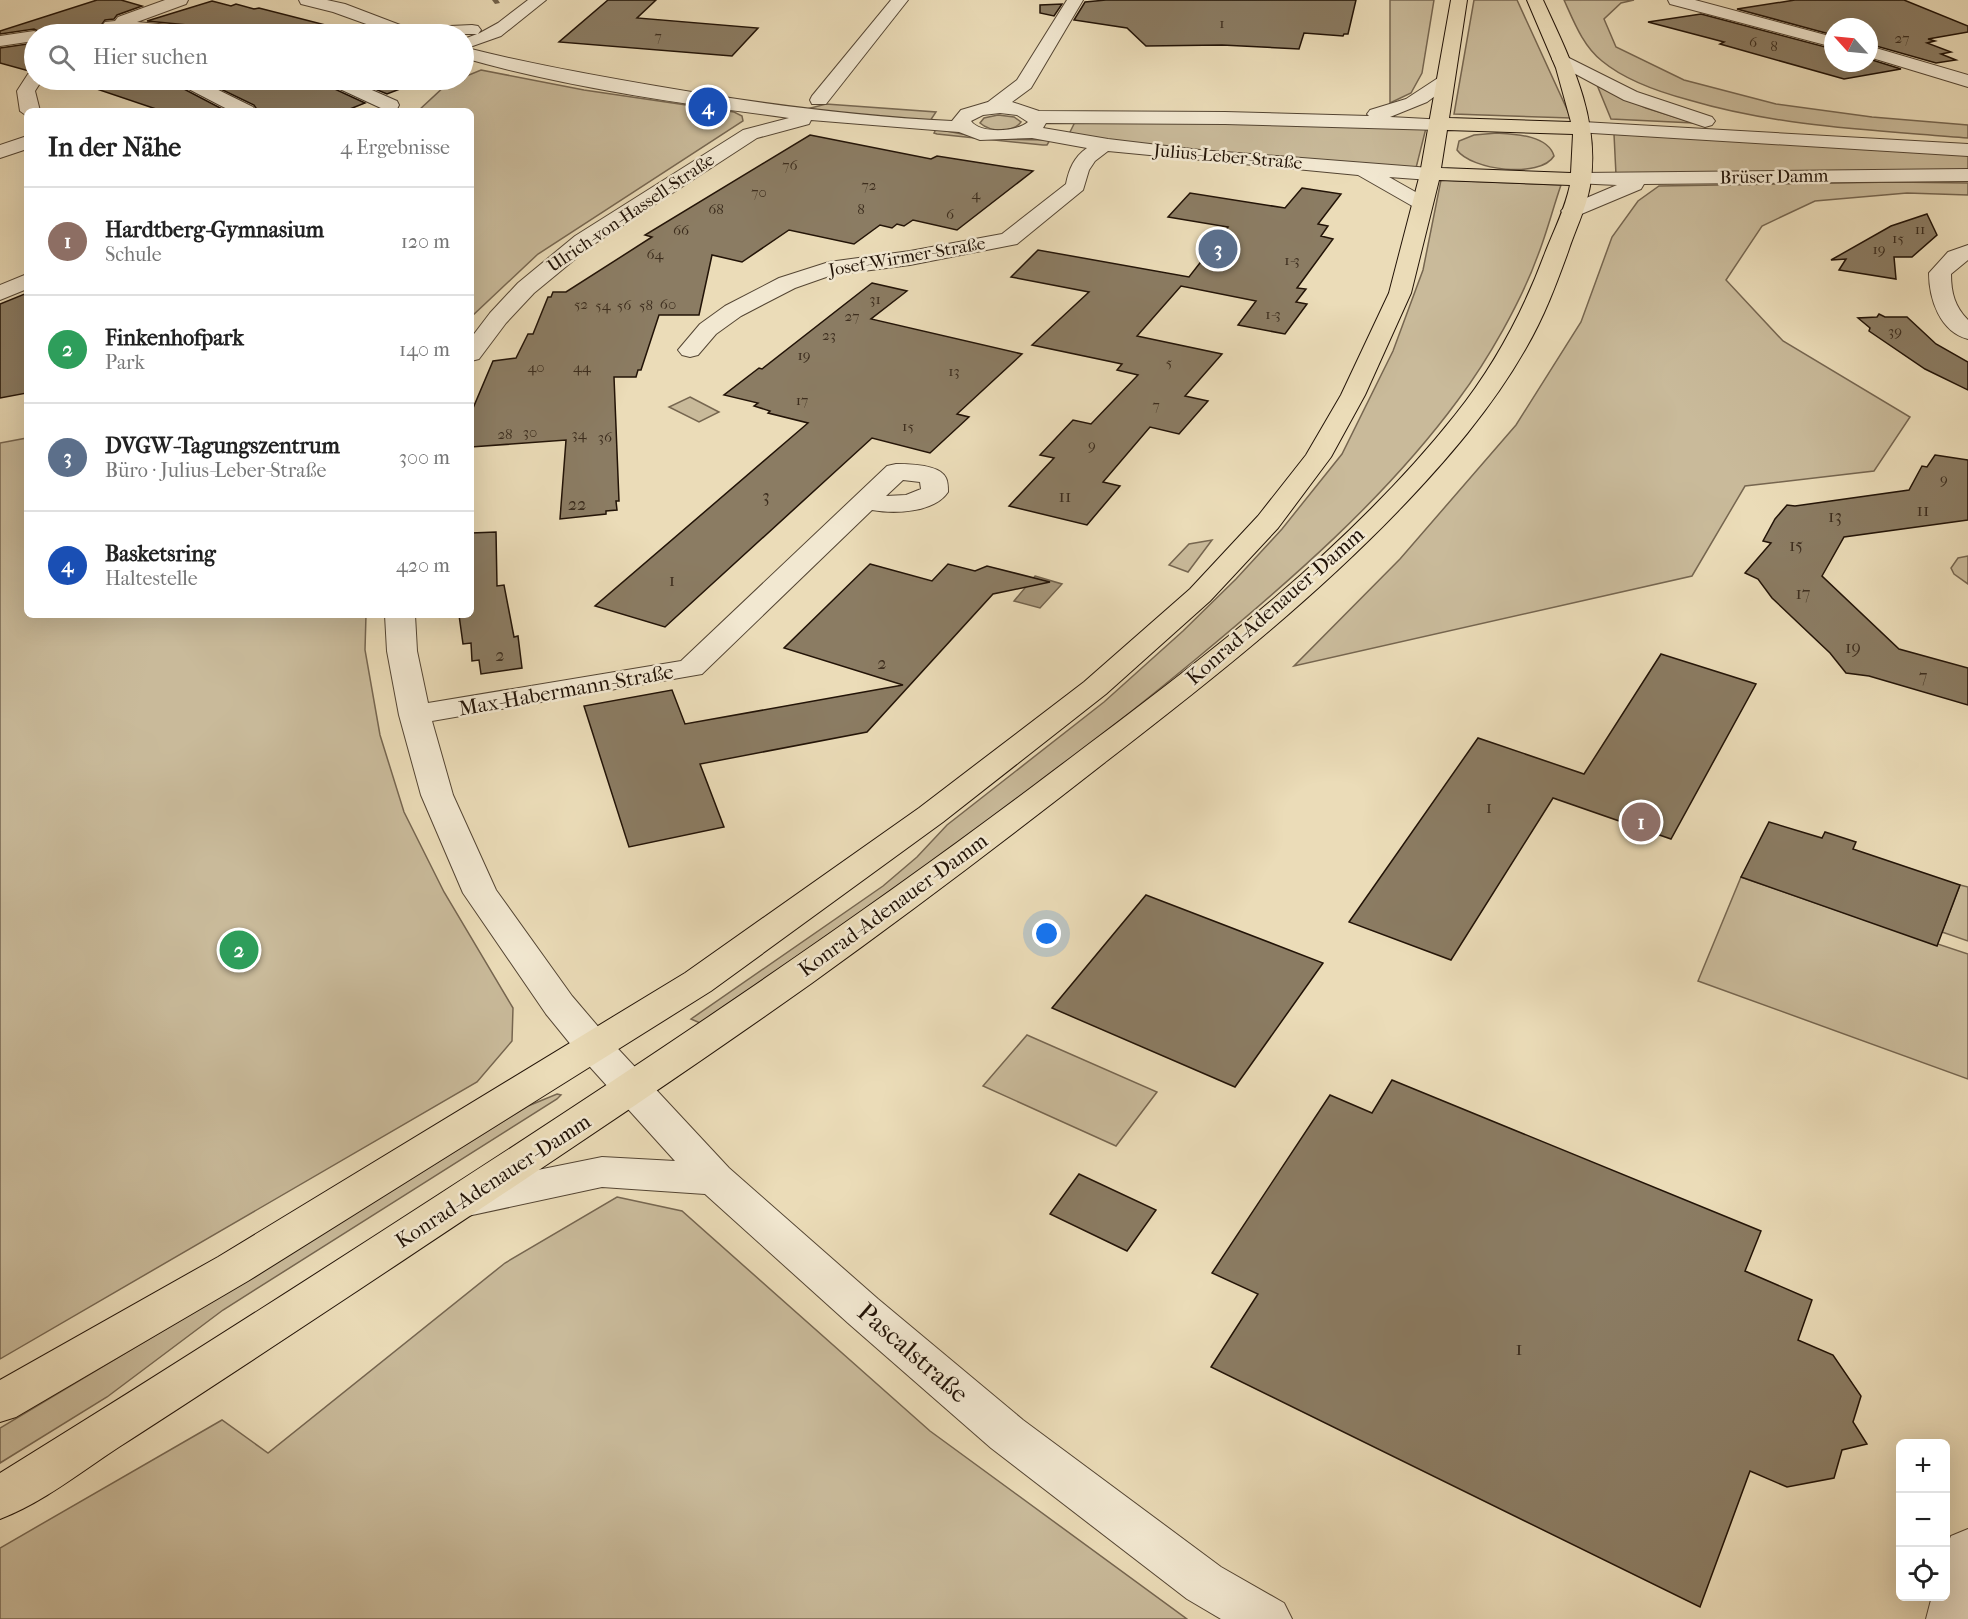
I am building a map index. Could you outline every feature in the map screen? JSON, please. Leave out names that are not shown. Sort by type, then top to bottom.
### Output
[{"type":"main road","points":[[0,1403],[233,1269],[698,982],[930,815],[1095,688],[1200,595],[1268,522],[1318,457],[1353,395],[1401,293],[1439,124],[1459,0]]},
{"type":"main road","name":"Konrad-Adenauer-Damm","points":[[0,1498],[132,1416],[633,1089],[931,880],[1165,700],[1264,620],[1359,534],[1412,480],[1462,422],[1506,360],[1535,308],[1572,212],[1581,179],[1583,128],[1576,97],[1535,0]]},
{"type":"main road","points":[[1439,124],[1583,128]]},
{"type":"main road","points":[[1425,188],[1581,179]]},
{"type":"street","points":[[307,0],[339,8],[381,24]]},
{"type":"street","points":[[820,108],[900,0]]},
{"type":"street","points":[[992,108],[1024,84],[1075,0]]},
{"type":"street","points":[[1676,0],[1824,40]]},
{"type":"street","points":[[117,24],[177,1]]},
{"type":"street","points":[[474,32],[532,5]]},
{"type":"street","points":[[474,36],[489,37],[510,25],[532,5]]},
{"type":"street","points":[[0,41],[24,37]]},
{"type":"street","points":[[489,37],[496,63]]},
{"type":"street","points":[[1878,54],[1968,81]]},
{"type":"street","name":"Julius-Leber-Straße","points":[[474,56],[496,63],[558,75],[769,109],[820,108]]},
{"type":"street","points":[[1561,59],[1623,94],[1648,104],[1709,122],[1792,139]]},
{"type":"street","name":"Julius-Leber-Straße","points":[[558,75],[820,108],[967,120],[992,135],[1030,120],[1346,121],[1439,124]]},
{"type":"street","points":[[1346,121],[1397,110],[1419,101],[1445,82]]},
{"type":"street","points":[[1024,84],[1022,99],[1030,120]]},
{"type":"street","points":[[27,90],[29,108]]},
{"type":"street","points":[[205,90],[240,108]]},
{"type":"street","points":[[357,90],[390,105]]},
{"type":"street","name":"Ulrich-von-Hassell-Straße","points":[[474,350],[498,318],[526,288],[583,241],[750,134],[783,124],[820,108]]},
{"type":"street","name":"Julius-Leber-Straße","points":[[967,120],[992,108],[1104,145],[1360,170],[1425,188]]},
{"type":"street","points":[[750,134],[769,109]]},
{"type":"street","name":"Brüser Damm","points":[[1583,128],[1968,150]]},
{"type":"street","points":[[0,152],[24,143]]},
{"type":"street","name":"Josef-Wirmer-Straße","points":[[690,350],[708,329],[732,311],[787,283],[813,273],[930,255],[1009,239],[1076,186],[1078,170],[1087,157],[1104,145]]},
{"type":"street","points":[[1360,170],[1425,188]]},
{"type":"street","name":"Brüser Damm","points":[[1581,179],[1968,175]]},
{"type":"street","points":[[1572,212],[1649,179]]},
{"type":"street","points":[[1968,252],[1956,257],[1940,273],[1940,296],[1957,323],[1968,332]]},
{"type":"street","points":[[0,293],[24,282]]},
{"type":"street","name":"Max-Habermann-Straße","points":[[415,715],[691,668],[866,501]]},
{"type":"street","points":[[400,618],[402,651],[415,715],[437,795],[480,893],[559,1005],[594,1047]]},
{"type":"street","name":"Pascalstraße","points":[[594,1047],[715,1179],[863,1311],[1007,1434],[1204,1583],[1267,1619]]},
{"type":"street","points":[[463,1201],[602,1172],[715,1179]]},
{"type":"street","points":[[1951,1619],[1968,1551]]},
{"type":"shaded area","points":[[1390,0],[1434,0],[1422,73],[1411,93],[1390,103]]},
{"type":"shaded area","points":[[1474,0],[1517,0],[1571,118],[1454,114]]},
{"type":"shaded area","points":[[1564,0],[1634,0],[1621,3],[1604,19],[1616,47],[1684,80],[1776,104],[1872,117],[1968,125],[1968,138],[1792,122],[1723,109],[1678,97],[1632,80],[1611,68],[1595,55],[1580,33]]},
{"type":"shaded area","points":[[481,70],[584,90],[734,112],[742,116],[743,121],[538,254],[474,314],[474,108],[421,108],[441,90],[474,90],[474,73]]},
{"type":"shaded area","points":[[1597,85],[1646,108],[1694,123],[1611,119]]},
{"type":"shaded area","points":[[826,104],[936,112],[928,124],[807,109]]},
{"type":"shaded area","points":[[998,115],[1014,117],[1021,122],[1007,130],[995,130],[980,123],[984,118]]},
{"type":"shaded area","points":[[1076,120],[1426,128],[1416,168],[1297,161],[1068,136]]},
{"type":"shaded area","points":[[936,129],[988,139],[1050,140],[1047,145],[1043,145],[937,134],[934,133]]},
{"type":"shaded area","points":[[1497,133],[1521,135],[1538,140],[1551,149],[1554,156],[1535,168],[1506,169],[1476,163],[1457,150],[1459,141],[1474,135]]},
{"type":"shaded area","points":[[1614,134],[1968,155],[1968,170],[1616,175]]},
{"type":"shaded area","points":[[1441,180],[1561,185],[1531,273],[1503,330],[1458,400],[1400,471],[1335,537],[1266,600],[1076,755],[890,892],[763,980],[700,1023],[691,1019],[883,886],[917,857],[947,825],[1104,702],[1183,631],[1236,579],[1282,529],[1342,454],[1393,351],[1423,270]]},
{"type":"shaded area","points":[[1968,183],[1968,195],[1907,193],[1815,201],[1762,226],[1726,280],[1783,341],[1910,417],[1874,471],[1745,486],[1692,576],[1294,666],[1400,559],[1516,425],[1581,322],[1612,237],[1638,201],[1659,186]]},
{"type":"shaded area","points":[[690,397],[719,412],[699,422],[669,407]]},
{"type":"shaded area","points":[[24,439],[24,618],[366,618],[365,650],[380,735],[404,812],[444,892],[513,1008],[512,1041],[477,1082],[0,1359],[0,443]]},
{"type":"shaded area","points":[[1212,540],[1188,572],[1169,565],[1189,544]]},
{"type":"shaded area","points":[[1968,556],[1968,584],[1954,574],[1951,568],[1958,558]]},
{"type":"shaded area","points":[[1035,576],[1062,584],[1040,608],[1014,601]]},
{"type":"shaded area","points":[[1741,877],[1968,954],[1968,1079],[1698,981]]},
{"type":"shaded area","points":[[1960,885],[1968,887],[1968,941],[1942,932]]},
{"type":"shaded area","points":[[1027,1035],[1157,1092],[1116,1146],[983,1086]]},
{"type":"shaded area","points":[[557,1094],[561,1095],[557,1099],[223,1310],[107,1397],[0,1463],[0,1428],[261,1272],[528,1106]]},
{"type":"shaded area","points":[[617,1197],[682,1211],[930,1431],[1187,1619],[0,1619],[0,1548],[222,1420],[268,1453],[505,1263]]},
{"type":"building","points":[[97,0],[121,0],[142,6],[117,15],[114,19],[105,20],[102,24],[24,24],[24,30],[0,34],[0,31]]},
{"type":"building","points":[[608,0],[656,0],[637,18],[758,28],[732,56],[559,42]]},
{"type":"building","points":[[1106,0],[1356,0],[1348,34],[1343,36],[1304,33],[1299,49],[1222,45],[1146,46],[1127,28],[1074,20],[1085,2]]},
{"type":"building","points":[[1795,0],[1904,0],[1968,26],[1968,32],[1928,39],[1935,41],[1927,43],[1951,52],[1941,54],[1956,60],[1936,63],[1878,47],[1878,18],[1824,18],[1824,33],[1737,9]]},
{"type":"building","points":[[212,1],[231,6],[236,4],[254,9],[259,8],[322,24],[177,24],[147,21]]},
{"type":"building","points":[[1062,4],[1054,16],[1040,13],[1040,5]]},
{"type":"building","points":[[1701,14],[1824,47],[1824,72],[1878,72],[1878,62],[1901,69],[1844,79],[1720,44],[1724,42],[1648,22]]},
{"type":"building","points":[[24,44],[24,70],[0,63],[0,48]]},
{"type":"building","points":[[100,90],[186,90],[220,108],[153,108]]},
{"type":"building","points":[[223,90],[337,90],[365,103],[352,108],[256,108]]},
{"type":"building","points":[[377,90],[397,90],[387,94]]},
{"type":"building","points":[[810,135],[931,159],[937,156],[1033,171],[957,230],[913,220],[904,226],[897,224],[892,228],[880,225],[854,244],[789,230],[742,262],[712,255],[699,315],[659,315],[641,370],[638,370],[636,377],[614,377],[619,501],[616,501],[617,510],[606,511],[606,514],[560,519],[566,440],[474,447],[474,406],[493,361],[516,358],[528,334],[533,334],[548,297],[551,297],[553,292],[566,292],[652,237],[645,235]]},
{"type":"building","points":[[1302,188],[1341,194],[1318,224],[1328,226],[1321,236],[1333,239],[1297,288],[1306,289],[1296,302],[1307,304],[1285,334],[1238,325],[1256,301],[1181,286],[1137,336],[1222,354],[1185,396],[1208,401],[1179,434],[1150,427],[1103,482],[1120,486],[1087,525],[1009,506],[1054,458],[1040,455],[1073,420],[1091,424],[1138,375],[1117,370],[1122,364],[1032,345],[1089,292],[1011,277],[1038,250],[1189,277],[1228,227],[1168,217],[1190,193],[1285,208]]},
{"type":"building","points":[[1927,214],[1937,235],[1912,257],[1894,257],[1896,279],[1839,270],[1846,259],[1831,260],[1891,226]]},
{"type":"building","points":[[872,283],[907,291],[871,319],[1022,354],[957,414],[969,417],[930,453],[872,438],[665,627],[595,606],[808,423],[768,413],[770,411],[754,406],[758,403],[724,395],[759,368],[762,369]]},
{"type":"building","points":[[24,294],[24,394],[0,398],[0,304]]},
{"type":"building","points":[[1879,314],[1885,317],[1907,317],[1936,344],[1968,362],[1968,390],[1925,369],[1869,331],[1870,328],[1858,318],[1877,317]]},
{"type":"building","points":[[1935,455],[1968,460],[1968,520],[1844,537],[1822,576],[1899,649],[1968,668],[1968,705],[1869,676],[1846,673],[1830,653],[1772,598],[1758,579],[1745,573],[1771,543],[1763,541],[1775,519],[1787,505],[1795,506],[1909,490],[1922,466],[1927,467]]},
{"type":"building","points":[[496,532],[497,586],[504,585],[514,637],[518,636],[522,668],[481,674],[479,660],[472,661],[471,643],[463,644],[459,618],[474,618],[474,533]]},
{"type":"building","points":[[870,564],[932,581],[948,564],[975,571],[987,566],[1050,582],[993,594],[867,732],[700,764],[724,827],[629,847],[584,706],[672,690],[685,724],[903,685],[784,648]]},
{"type":"building","points":[[1661,654],[1756,684],[1671,839],[1553,798],[1451,960],[1349,922],[1478,738],[1584,774]]},
{"type":"building","points":[[1769,822],[1822,838],[1825,832],[1856,842],[1853,849],[1960,885],[1937,946],[1741,877]]},
{"type":"building","points":[[1146,895],[1323,963],[1235,1087],[1052,1008]]},
{"type":"building","points":[[1392,1080],[1761,1231],[1745,1271],[1812,1300],[1798,1340],[1833,1355],[1861,1396],[1853,1422],[1867,1444],[1842,1450],[1834,1478],[1787,1487],[1750,1471],[1700,1607],[1211,1367],[1258,1294],[1212,1273],[1330,1095],[1372,1113]]},
{"type":"building","points":[[1079,1174],[1156,1210],[1127,1251],[1050,1214]]},
{"type":"place","name":"Basketsring","points":[[708,107]]},
{"type":"place","name":"DVGW-Tagungszentrum","points":[[1218,249]]},
{"type":"place","name":"Hardtberg-Gymnasium","points":[[1641,822]]},
{"type":"place","name":"Finkenhofpark","points":[[239,950]]}]
